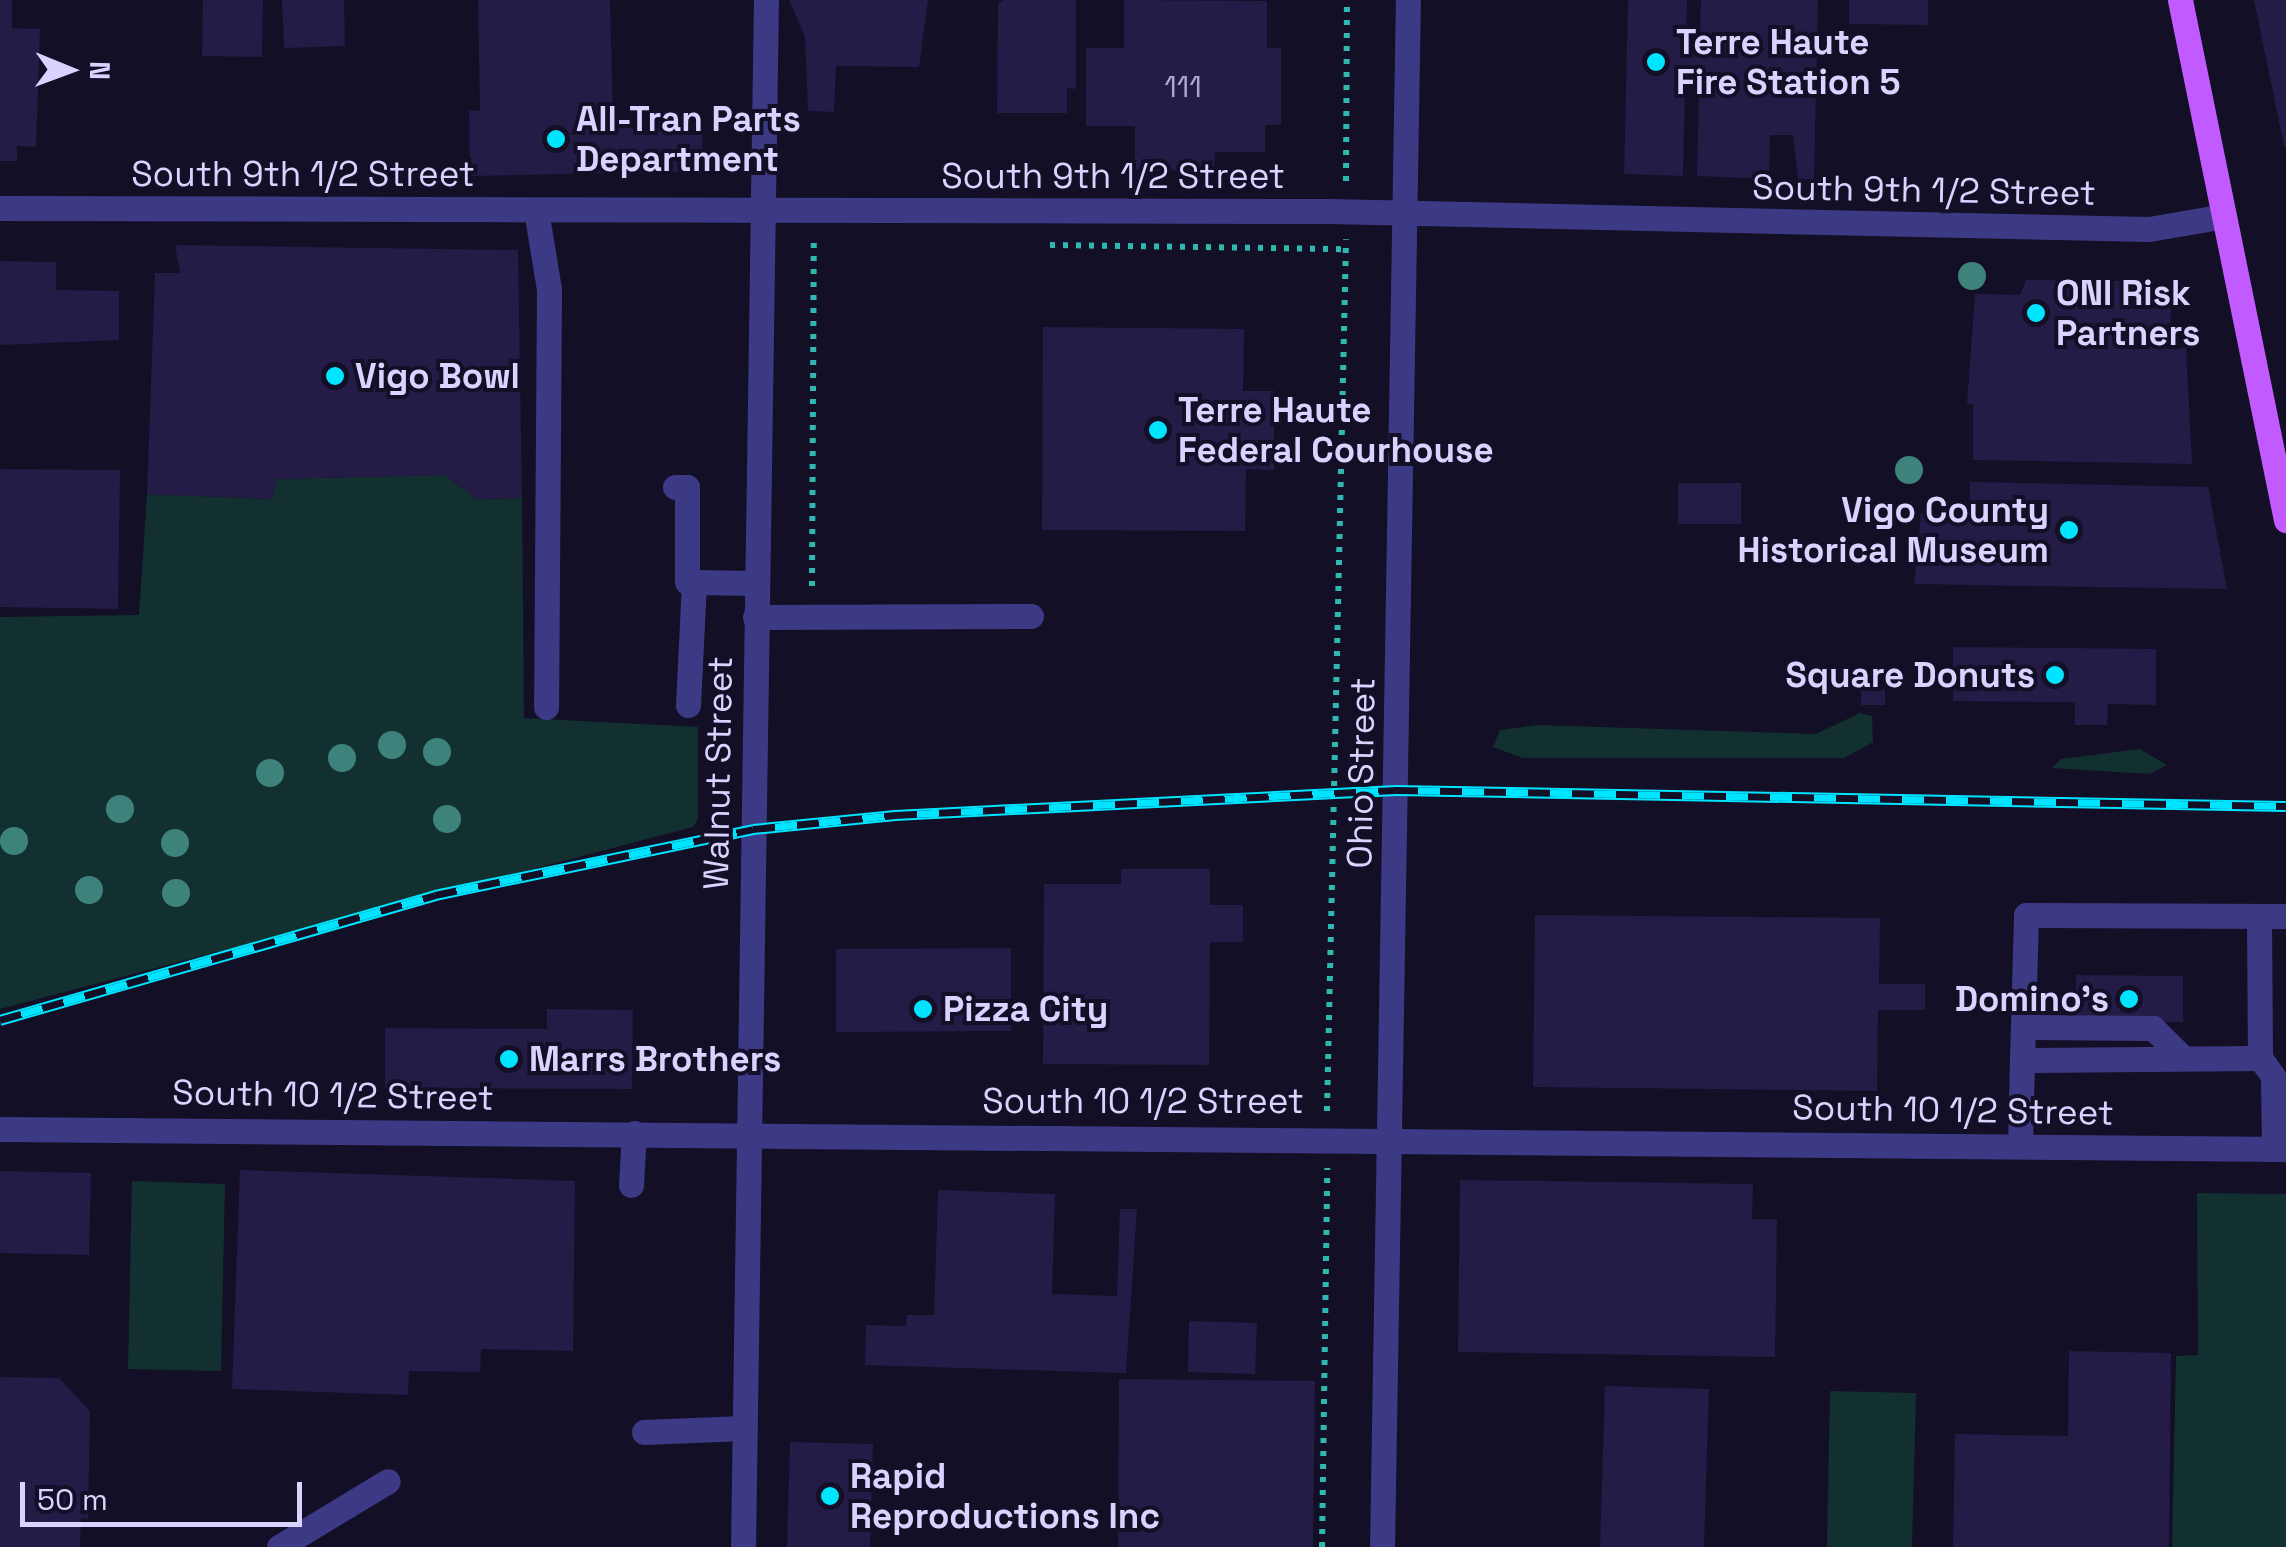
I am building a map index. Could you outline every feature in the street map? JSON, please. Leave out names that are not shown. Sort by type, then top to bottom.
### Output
[{"type":"main road","points":[[2180,0],[2286,520]]},
{"type":"street","name":"Walnut Street","points":[[743,1547],[759,242],[766,0]]},
{"type":"street","name":"Ohio Street","points":[[1382,1547],[1408,0]]},
{"type":"street","name":"South 9th 1/2 Street","points":[[0,208],[1346,212],[2149,229],[2224,216]]},
{"type":"street","points":[[536,210],[549,289],[546,707]]},
{"type":"street","points":[[675,487],[687,487],[688,582]]},
{"type":"street","points":[[688,705],[694,582],[755,583]]},
{"type":"street","points":[[755,617],[1031,616]]},
{"type":"street","points":[[2020,1146],[2026,915],[2286,916]]},
{"type":"street","points":[[2259,916],[2260,1058],[2272,1076],[2280,1149]]},
{"type":"street","points":[[2023,1027],[2153,1028],[2183,1058]]},
{"type":"street","points":[[2022,1060],[2260,1058]]},
{"type":"street","name":"South 10 1/2 Street","points":[[0,1129],[1327,1137],[2280,1149]]},
{"type":"street","points":[[631,1185],[634,1134]]},
{"type":"street","points":[[644,1432],[743,1428]]},
{"type":"street","points":[[280,1547],[388,1481]]},
{"type":"path","points":[[1322,1547],[1346,250],[1347,0]]},
{"type":"path","points":[[759,242],[818,242],[812,617]]},
{"type":"path","points":[[1034,245],[1346,250]]},
{"type":"green space","points":[[445,475],[477,499],[522,498],[524,718],[698,727],[698,819],[693,827],[0,1009],[0,617],[139,615],[147,494],[272,499],[277,479]]},
{"type":"green space","points":[[1860,713],[1872,716],[1873,742],[1844,758],[1523,758],[1493,747],[1500,730],[1536,725],[1816,734]]},
{"type":"green space","points":[[2140,749],[2167,765],[2149,774],[2052,768],[2061,759]]},
{"type":"green space","points":[[132,1181],[225,1184],[221,1371],[128,1369]]},
{"type":"green space","points":[[2197,1193],[2286,1194],[2286,1547],[2172,1547],[2176,1356],[2198,1355]]},
{"type":"green space","points":[[1830,1391],[1916,1393],[1912,1547],[1827,1547]]},
{"type":"building","points":[[0,0],[12,0],[12,28],[40,29],[36,147],[17,146],[17,161],[0,161]]},
{"type":"building","points":[[203,0],[263,0],[262,57],[202,56]]},
{"type":"building","points":[[282,0],[344,0],[345,46],[284,48]]},
{"type":"building","points":[[478,0],[610,0],[613,119],[702,117],[703,171],[470,176],[469,110],[480,111]]},
{"type":"building","points":[[789,0],[928,0],[919,67],[836,66],[834,112],[808,111],[805,36]]},
{"type":"building","points":[[1004,0],[1076,0],[1076,89],[1067,88],[1067,113],[997,113],[998,4]]},
{"type":"building","points":[[1124,0],[1267,1],[1267,48],[1281,48],[1281,125],[1265,125],[1265,152],[1215,152],[1214,171],[1135,170],[1135,126],[1086,126],[1086,48],[1124,48]]},
{"type":"building","points":[[1628,0],[1687,0],[1686,36],[1700,36],[1701,0],[1818,0],[1814,179],[1798,179],[1793,135],[1770,135],[1769,179],[1697,176],[1699,88],[1685,88],[1683,176],[1624,174]]},
{"type":"building","points":[[1849,0],[1928,0],[1928,25],[1849,24]]},
{"type":"building","points":[[2254,0],[2286,0],[2286,146],[2284,146]]},
{"type":"building","name":"Vigo Bowl","points":[[175,245],[518,250],[522,498],[477,499],[445,475],[277,479],[273,499],[147,494],[155,273],[180,273]]},
{"type":"building","points":[[0,261],[56,262],[56,290],[119,291],[119,340],[0,345]]},
{"type":"building","points":[[2026,280],[2121,281],[2129,297],[2171,297],[2170,348],[2186,348],[2192,464],[1973,460],[1973,404],[1967,404],[1975,294],[2020,295]]},
{"type":"building","name":"Terre Haute Federal Courhouse","points":[[1043,327],[1244,329],[1243,391],[1274,391],[1274,470],[1246,469],[1245,531],[1042,530]]},
{"type":"building","points":[[0,469],[120,470],[118,609],[0,607]]},
{"type":"building","name":"Vigo County Historical Museum","points":[[1970,482],[2208,487],[2227,589],[1914,584],[1921,514],[1970,514]]},
{"type":"building","points":[[1678,483],[1741,483],[1741,524],[1678,524]]},
{"type":"building","name":"Square Donuts","points":[[1953,647],[2156,649],[2156,705],[2108,704],[2107,725],[2075,725],[2075,702],[1953,701]]},
{"type":"building","points":[[1861,688],[1885,689],[1885,705],[1861,705]]},
{"type":"building","points":[[1121,869],[1210,869],[1210,905],[1243,905],[1243,942],[1210,942],[1209,1065],[1043,1064],[1044,884],[1121,884]]},
{"type":"building","points":[[1535,915],[1880,918],[1879,984],[1925,984],[1925,1010],[1878,1010],[1877,1091],[1533,1087]]},
{"type":"building","name":"Pizza City","points":[[1011,948],[1011,1031],[836,1032],[836,949]]},
{"type":"building","name":"Domino's","points":[[2076,975],[2183,976],[2183,1022],[2076,1022]]},
{"type":"building","name":"Marrs Brothers","points":[[547,1009],[633,1010],[632,1089],[385,1088],[385,1028],[547,1029]]},
{"type":"building","points":[[240,1170],[575,1181],[573,1351],[481,1349],[480,1372],[409,1371],[408,1395],[232,1389]]},
{"type":"building","points":[[0,1171],[91,1173],[89,1255],[0,1253]]},
{"type":"building","points":[[1460,1180],[1753,1184],[1752,1219],[1777,1219],[1775,1357],[1458,1352]]},
{"type":"building","points":[[938,1190],[1055,1194],[1052,1294],[1117,1296],[1120,1209],[1137,1209],[1126,1373],[865,1365],[866,1325],[906,1326],[907,1315],[934,1315]]},
{"type":"building","points":[[1189,1321],[1257,1323],[1255,1374],[1188,1372]]},
{"type":"building","points":[[2069,1351],[2171,1353],[2169,1547],[1953,1547],[1955,1434],[2068,1436]]},
{"type":"building","points":[[0,1377],[59,1378],[90,1411],[88,1519],[81,1518],[80,1547],[0,1547]]},
{"type":"building","points":[[1119,1379],[1315,1381],[1313,1547],[1118,1547]]},
{"type":"building","points":[[1605,1386],[1709,1389],[1704,1547],[1600,1547]]},
{"type":"building","name":"Rapid Reproductions Inc","points":[[790,1442],[873,1444],[870,1547],[787,1547]]},
{"type":"railway","points":[[0,1020],[435,895],[753,829],[895,815],[1396,790],[2286,806]]},
{"type":"place","name":"Terre Haute Fire Station 5","points":[[1656,62]]},
{"type":"place","name":"All-Tran Parts Department","points":[[556,139]]},
{"type":"place","name":"ONI Risk Partners","points":[[2036,313]]},
{"type":"place","name":"Vigo Bowl","points":[[335,376]]},
{"type":"place","name":"Terre Haute Federal Courhouse","points":[[1158,430]]},
{"type":"place","name":"Vigo County Historical Museum","points":[[2069,530]]},
{"type":"place","name":"Square Donuts","points":[[2055,675]]},
{"type":"place","name":"Domino's","points":[[2129,999]]},
{"type":"place","name":"Pizza City","points":[[923,1009]]},
{"type":"place","name":"Marrs Brothers","points":[[509,1059]]},
{"type":"place","name":"Rapid Reproductions Inc","points":[[830,1496]]}]
